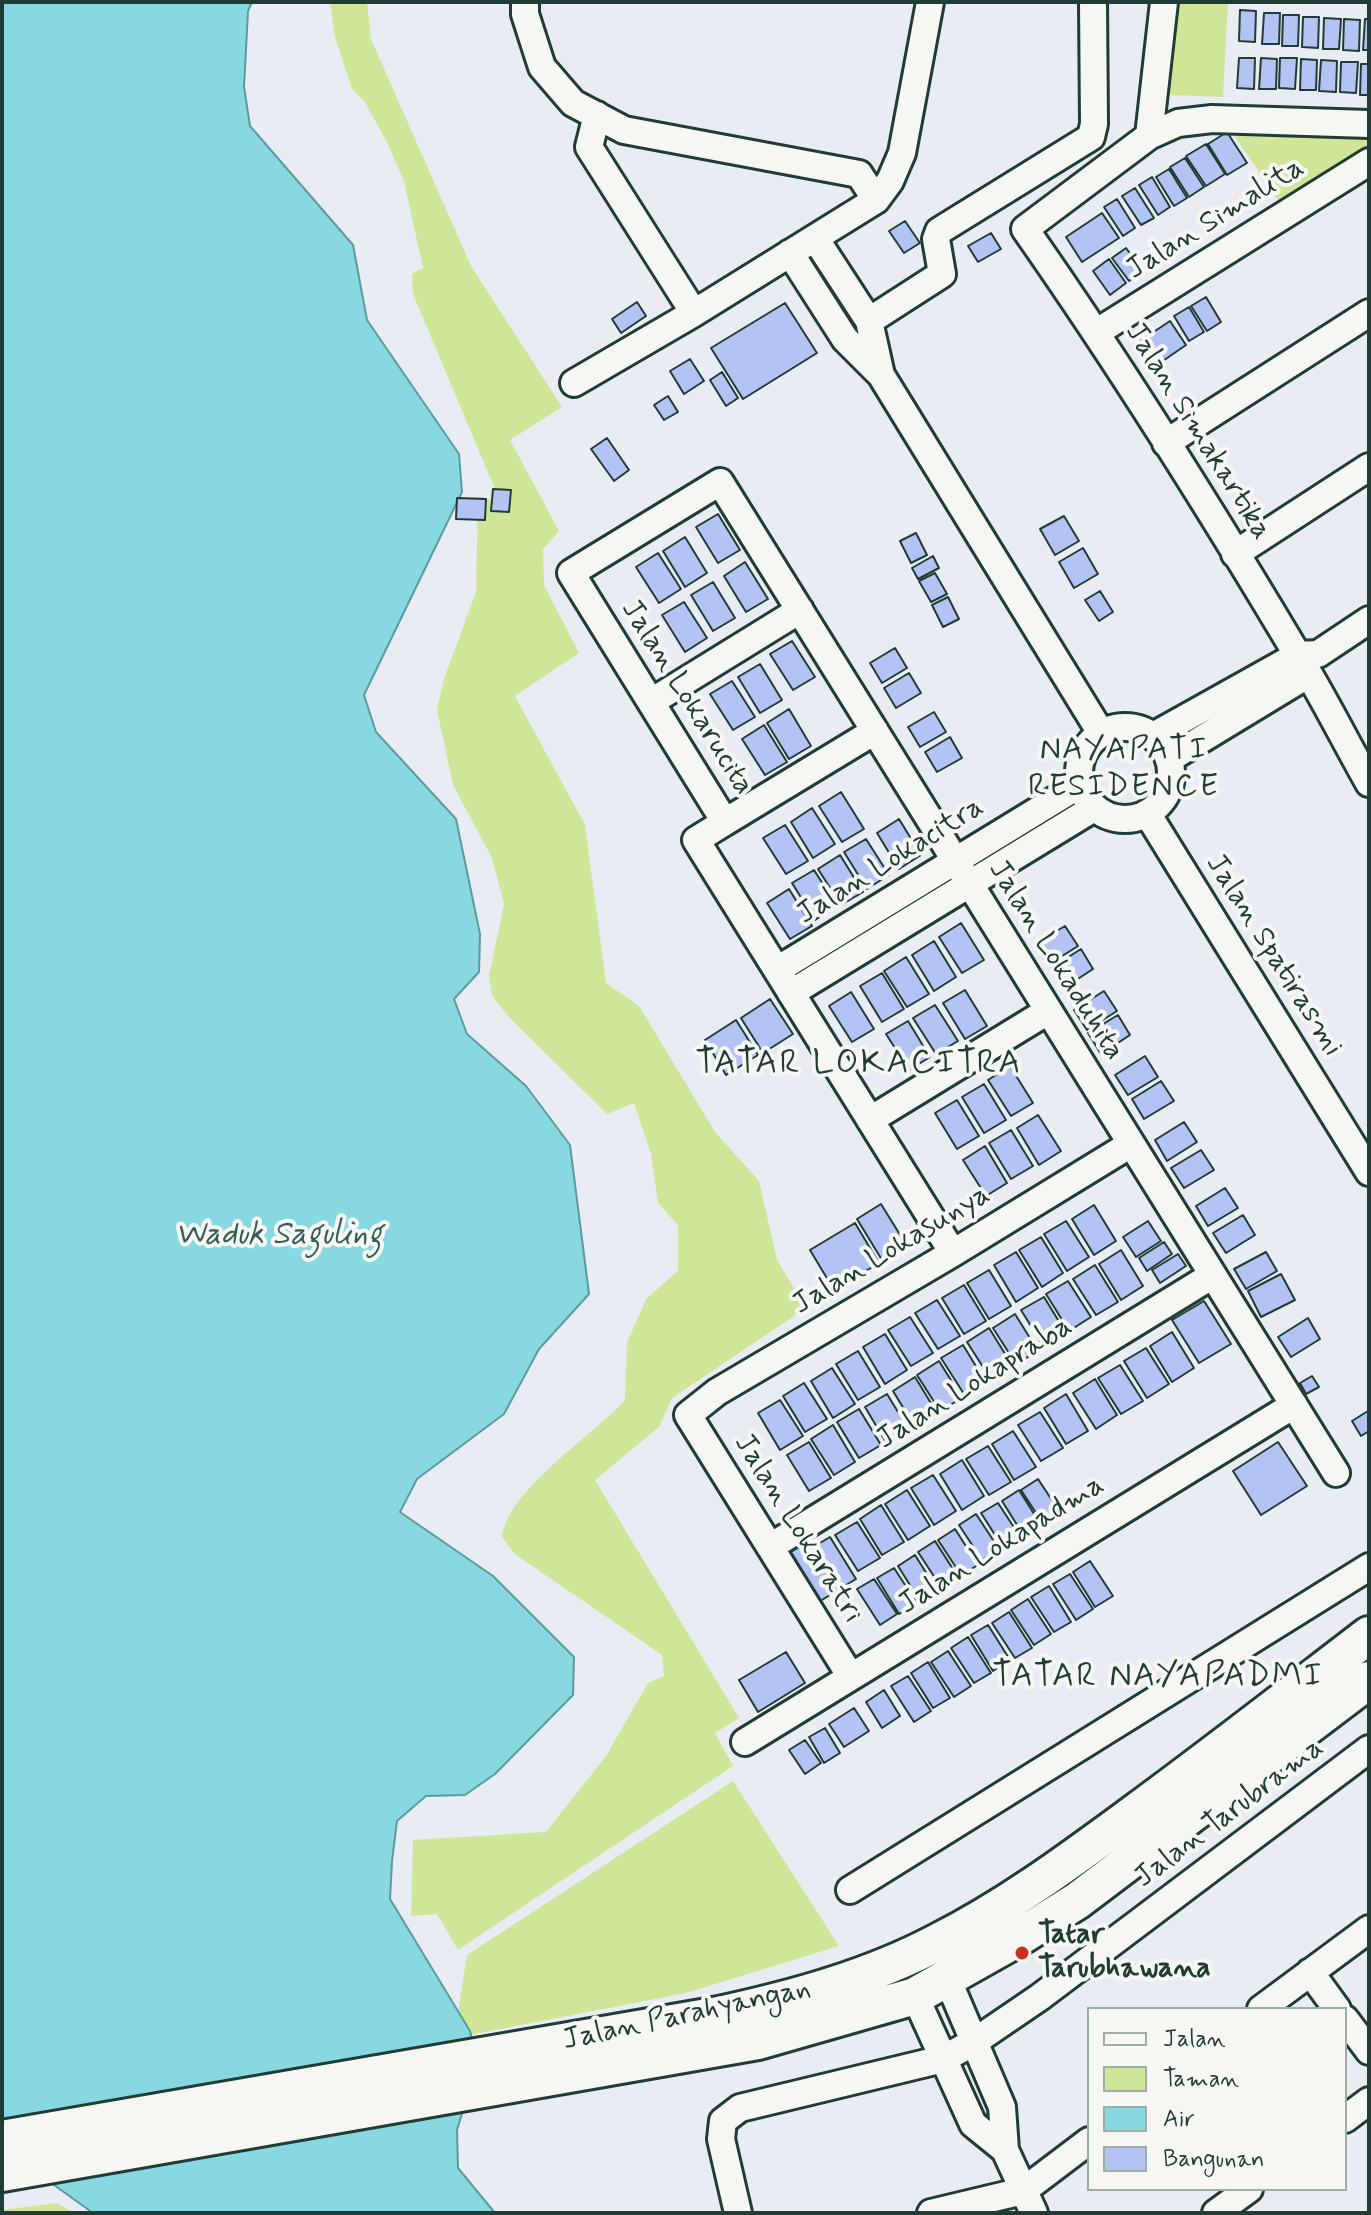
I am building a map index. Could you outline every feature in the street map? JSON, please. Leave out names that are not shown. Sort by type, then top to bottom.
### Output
[{"type":"main road","name":"Jalan Parahyangan","points":[[2,2139],[722,2030],[830,2022],[915,1996],[1077,1901],[1369,1635]]},
{"type":"main road","name":"Jalan Parahyangan","points":[[2,2173],[722,2030],[775,2003],[890,1964],[936,1943],[994,1911],[1061,1866],[1369,1680]]},
{"type":"street","points":[[525,2],[525,14],[542,67],[573,103],[624,130],[859,174],[876,200]]},
{"type":"street","points":[[574,383],[876,200],[890,181],[902,153],[930,2]]},
{"type":"street","points":[[869,321],[942,274],[936,239],[939,231],[1091,137],[1094,124],[1093,2]]},
{"type":"street","points":[[1149,136],[1164,2]]},
{"type":"street","points":[[597,115],[589,147],[694,313]]},
{"type":"street","points":[[1149,136],[1178,123],[1212,119],[1369,124]]},
{"type":"street","name":"Jalan Simakartika","points":[[1149,136],[1025,229],[1097,332],[1235,554],[1308,661],[1368,780]]},
{"type":"street","name":"Jalan Simalita","points":[[1097,332],[1369,162]]},
{"type":"street","points":[[815,238],[869,321],[881,375]]},
{"type":"street","points":[[790,253],[845,339],[881,375],[1101,733]]},
{"type":"street","points":[[1166,443],[1369,313]]},
{"type":"street","points":[[1235,554],[1369,467]]},
{"type":"street","name":"Jalan Lokarucita","points":[[720,482],[571,573],[725,822],[696,840],[953,1253]]},
{"type":"street","name":"Jalan Lokaduhita","points":[[720,482],[1336,1473]]},
{"type":"street","points":[[651,702],[800,610]]},
{"type":"street","points":[[1169,759],[1369,620]]},
{"type":"street","points":[[1153,736],[1308,661]]},
{"type":"street","points":[[1128,727],[1153,736],[1163,746],[1169,759],[1170,784],[1158,806],[1133,818],[1119,818],[1094,808],[1081,784],[1081,761],[1085,750],[1101,733],[1128,727]]},
{"type":"street","points":[[725,822],[875,731]]},
{"type":"street","name":"Jalan Lokacitra","points":[[777,970],[1081,784]]},
{"type":"street","name":"Jalan Lokacitra","points":[[791,993],[1094,808]]},
{"type":"street","name":"Jalan Spatirasmi","points":[[1147,813],[1369,1172]]},
{"type":"street","points":[[870,1120],[1048,1011]]},
{"type":"street","name":"Jalan Lokasunya","points":[[688,1415],[717,1392],[1131,1144]]},
{"type":"street","name":"Jalan Lokapraba","points":[[770,1547],[1213,1275]]},
{"type":"street","name":"Jalan Lokapadma","points":[[745,1742],[1294,1405]]},
{"type":"street","name":"Jalan Lokaratri","points":[[688,1415],[851,1677]]},
{"type":"street","points":[[850,1890],[1369,1567]]},
{"type":"street","name":"Jalan Tarubrama","points":[[738,2213],[721,2139],[723,2121],[731,2114],[740,2108],[943,2059],[974,2042],[1040,1997],[1369,1749]]},
{"type":"street","points":[[1264,2007],[1369,1929]]},
{"type":"street","points":[[1310,1972],[1336,2007]]},
{"type":"street","points":[[947,1978],[1002,2107],[1005,2150],[1029,2202]]},
{"type":"street","points":[[915,1996],[973,2124],[1005,2150]]},
{"type":"street","points":[[1347,2022],[1369,2051]]},
{"type":"street","points":[[1347,2118],[1369,2101]]},
{"type":"street","points":[[931,2213],[1029,2202],[1087,2143]]},
{"type":"street","points":[[1216,2213],[1246,2191]]},
{"type":"green space","points":[[330,2],[367,2],[371,39],[471,266],[562,407],[510,440],[559,531],[543,549],[544,585],[579,653],[515,696],[585,825],[606,983],[639,1006],[715,1132],[759,1181],[777,1260],[806,1308],[672,1398],[659,1427],[595,1480],[739,1718],[715,1733],[733,1766],[458,1950],[437,1914],[411,1916],[413,1840],[546,1832],[606,1756],[648,1683],[664,1676],[662,1655],[515,1554],[502,1537],[508,1519],[535,1482],[625,1400],[627,1343],[646,1299],[678,1271],[678,1225],[658,1203],[651,1154],[634,1103],[607,1114],[509,1017],[492,996],[489,976],[504,904],[492,858],[453,785],[437,710],[444,679],[476,592],[478,497],[500,501],[413,294],[412,274],[423,268],[404,181],[364,101],[352,89],[335,37]]},
{"type":"green space","points":[[1178,2],[1228,2],[1223,97],[1172,95],[1165,89]]},
{"type":"green space","points":[[1228,126],[1285,135],[1369,139],[1369,147],[1278,200]]},
{"type":"green space","points":[[733,1781],[839,1946],[686,1993],[454,2038],[467,1955]]},
{"type":"green space","points":[[57,2203],[74,2213],[2,2213],[2,2210]]},
{"type":"water","name":"Waduk Saguling","points":[[2,2],[252,2],[248,11],[244,87],[250,126],[353,245],[367,320],[459,454],[462,492],[364,695],[376,732],[456,819],[480,934],[479,972],[454,999],[467,1034],[526,1086],[570,1145],[589,1294],[539,1349],[504,1414],[417,1479],[400,1512],[493,1576],[574,1657],[573,1695],[495,1774],[465,1795],[426,1796],[397,1821],[390,1899],[470,2031],[478,2061],[457,2130],[458,2168],[495,2213],[93,2213],[8,2152],[2,2144]]},
{"type":"building","points":[[1240,10],[1256,11],[1255,42],[1239,41]]},
{"type":"building","points":[[1264,13],[1280,13],[1279,44],[1262,44]]},
{"type":"building","points":[[1283,15],[1299,15],[1298,46],[1282,46]]},
{"type":"building","points":[[1303,17],[1319,17],[1318,48],[1302,47]]},
{"type":"building","points":[[1324,18],[1341,19],[1339,49],[1323,49]]},
{"type":"building","points":[[1344,19],[1360,20],[1359,51],[1343,50]]},
{"type":"building","points":[[1365,19],[1369,19],[1369,50],[1363,50]]},
{"type":"building","points":[[1239,58],[1255,58],[1254,89],[1237,88]]},
{"type":"building","points":[[1261,58],[1277,59],[1276,89],[1259,89]]},
{"type":"building","points":[[1280,58],[1297,58],[1295,89],[1279,88]]},
{"type":"building","points":[[1301,59],[1317,60],[1316,90],[1300,90]]},
{"type":"building","points":[[1321,60],[1337,61],[1336,92],[1319,91]]},
{"type":"building","points":[[1341,62],[1358,62],[1356,93],[1340,92]]},
{"type":"building","points":[[1361,64],[1369,64],[1369,95],[1360,95]]},
{"type":"building","points":[[1227,132],[1247,163],[1227,175],[1208,144]]},
{"type":"building","points":[[1206,144],[1225,174],[1206,186],[1186,156]]},
{"type":"building","points":[[1185,158],[1204,187],[1189,197],[1170,167]]},
{"type":"building","points":[[1169,169],[1187,198],[1174,206],[1156,177]]},
{"type":"building","points":[[1152,177],[1170,207],[1158,215],[1139,185]]},
{"type":"building","points":[[1135,188],[1154,218],[1141,225],[1122,196]]},
{"type":"building","points":[[1117,199],[1135,228],[1123,236],[1104,207]]},
{"type":"building","points":[[1102,213],[1119,238],[1082,262],[1066,237]]},
{"type":"building","points":[[905,221],[920,243],[904,253],[889,231]]},
{"type":"building","points":[[991,233],[1001,249],[978,262],[968,246]]},
{"type":"building","points":[[1126,248],[1143,271],[1129,281],[1112,258]]},
{"type":"building","points":[[1109,259],[1126,283],[1110,295],[1093,271]]},
{"type":"building","points":[[1206,297],[1221,322],[1207,331],[1191,306]]},
{"type":"building","points":[[637,302],[646,316],[621,333],[612,319]]},
{"type":"building","points":[[785,303],[817,353],[743,399],[711,348]]},
{"type":"building","points":[[1189,307],[1204,332],[1189,341],[1174,316]]},
{"type":"building","points":[[1170,321],[1186,345],[1157,365],[1140,341]]},
{"type":"building","points":[[690,359],[704,381],[684,394],[670,371]]},
{"type":"building","points":[[722,372],[738,398],[726,406],[710,380]]},
{"type":"building","points":[[668,396],[678,412],[664,420],[654,405]]},
{"type":"building","points":[[607,438],[629,470],[614,481],[591,449]]},
{"type":"building","points":[[493,489],[511,490],[509,512],[491,511]]},
{"type":"building","points":[[457,498],[486,499],[485,520],[456,519]]},
{"type":"building","points":[[718,514],[740,550],[718,563],[696,527]]},
{"type":"building","points":[[1064,516],[1079,541],[1055,555],[1040,529]]},
{"type":"building","points":[[916,533],[927,555],[911,563],[900,541]]},
{"type":"building","points":[[685,537],[707,573],[685,587],[663,551]]},
{"type":"building","points":[[1083,548],[1098,574],[1074,588],[1059,562]]},
{"type":"building","points":[[658,553],[681,589],[659,603],[636,567]]},
{"type":"building","points":[[933,556],[939,568],[918,579],[912,568]]},
{"type":"building","points":[[745,562],[768,599],[746,612],[724,576]]},
{"type":"building","points":[[935,573],[947,594],[931,602],[919,581]]},
{"type":"building","points":[[713,582],[735,618],[713,631],[691,595]]},
{"type":"building","points":[[1100,591],[1113,612],[1099,621],[1085,600]]},
{"type":"building","points":[[948,597],[959,619],[943,627],[932,605]]},
{"type":"building","points":[[684,602],[707,638],[685,652],[662,615]]},
{"type":"building","points":[[792,641],[815,677],[793,690],[770,654]]},
{"type":"building","points":[[895,648],[907,668],[882,683],[870,663]]},
{"type":"building","points":[[760,664],[782,700],[760,713],[738,677]]},
{"type":"building","points":[[909,673],[921,693],[896,708],[884,688]]},
{"type":"building","points":[[732,681],[755,717],[733,730],[710,694]]},
{"type":"building","points":[[789,709],[811,746],[789,759],[767,723]]},
{"type":"building","points":[[934,712],[946,732],[920,747],[908,727]]},
{"type":"building","points":[[764,725],[787,762],[765,775],[742,739]]},
{"type":"building","points":[[950,737],[962,758],[937,772],[925,752]]},
{"type":"building","points":[[841,792],[864,829],[842,842],[819,806]]},
{"type":"building","points":[[812,808],[835,844],[813,858],[791,822]]},
{"type":"building","points":[[899,819],[921,855],[899,869],[877,833]]},
{"type":"building","points":[[785,825],[808,861],[786,874],[763,838]]},
{"type":"building","points":[[866,839],[889,875],[867,889],[844,852]]},
{"type":"building","points":[[840,855],[863,892],[841,905],[818,869]]},
{"type":"building","points":[[814,870],[837,906],[815,920],[792,883]]},
{"type":"building","points":[[789,889],[812,926],[790,939],[767,903]]},
{"type":"building","points":[[961,923],[984,960],[962,973],[939,937]]},
{"type":"building","points":[[1065,926],[1078,946],[1048,965],[1035,944]]},
{"type":"building","points":[[934,941],[956,977],[934,991],[912,955]]},
{"type":"building","points":[[1081,949],[1093,969],[1064,988],[1051,968]]},
{"type":"building","points":[[906,957],[929,994],[907,1007],[884,971]]},
{"type":"building","points":[[882,973],[904,1009],[882,1022],[860,986]]},
{"type":"building","points":[[965,990],[987,1026],[965,1039],[943,1003]]},
{"type":"building","points":[[1104,991],[1117,1011],[1087,1030],[1074,1010]]},
{"type":"building","points":[[851,992],[874,1029],[852,1042],[829,1006]]},
{"type":"building","points":[[770,999],[793,1034],[763,1053],[741,1018]]},
{"type":"building","points":[[935,1005],[958,1041],[936,1054],[913,1018]]},
{"type":"building","points":[[1118,1015],[1130,1035],[1101,1054],[1088,1033]]},
{"type":"building","points":[[736,1020],[758,1055],[726,1075],[705,1040]]},
{"type":"building","points":[[908,1021],[930,1057],[909,1070],[886,1034]]},
{"type":"building","points":[[1145,1056],[1158,1077],[1128,1095],[1115,1075]]},
{"type":"building","points":[[1010,1066],[1033,1103],[1011,1116],[988,1080]]},
{"type":"building","points":[[1161,1081],[1174,1101],[1144,1119],[1132,1099]]},
{"type":"building","points":[[984,1084],[1006,1120],[984,1133],[962,1097]]},
{"type":"building","points":[[957,1100],[979,1136],[957,1149],[935,1113]]},
{"type":"building","points":[[1038,1115],[1061,1151],[1039,1165],[1017,1128]]},
{"type":"building","points":[[1184,1122],[1197,1142],[1167,1161],[1155,1140]]},
{"type":"building","points":[[1011,1130],[1033,1166],[1011,1179],[989,1143]]},
{"type":"building","points":[[985,1146],[1007,1183],[986,1196],[963,1160]]},
{"type":"building","points":[[1201,1150],[1214,1170],[1184,1188],[1171,1168]]},
{"type":"building","points":[[1225,1188],[1238,1208],[1208,1226],[1196,1206]]},
{"type":"building","points":[[881,1204],[907,1246],[882,1260],[857,1219]]},
{"type":"building","points":[[1094,1205],[1116,1241],[1094,1255],[1072,1219]]},
{"type":"building","points":[[1243,1215],[1255,1235],[1226,1253],[1213,1233]]},
{"type":"building","points":[[1066,1221],[1089,1257],[1067,1271],[1044,1234]]},
{"type":"building","points":[[1148,1221],[1161,1241],[1136,1257],[1123,1237]]},
{"type":"building","points":[[855,1223],[879,1263],[834,1290],[810,1250]]},
{"type":"building","points":[[1041,1237],[1063,1273],[1042,1287],[1019,1250]]},
{"type":"building","points":[[1164,1242],[1172,1254],[1147,1271],[1139,1258]]},
{"type":"building","points":[[1121,1250],[1143,1286],[1121,1300],[1099,1264]]},
{"type":"building","points":[[1016,1252],[1038,1288],[1016,1302],[994,1265]]},
{"type":"building","points":[[1266,1252],[1277,1271],[1246,1289],[1234,1269]]},
{"type":"building","points":[[1178,1254],[1186,1266],[1160,1283],[1152,1270]]},
{"type":"building","points":[[1095,1265],[1118,1302],[1096,1315],[1073,1279]]},
{"type":"building","points":[[989,1270],[1011,1306],[989,1319],[967,1283]]},
{"type":"building","points":[[1281,1274],[1295,1300],[1261,1317],[1248,1291]]},
{"type":"building","points":[[1068,1281],[1091,1317],[1069,1331],[1046,1294]]},
{"type":"building","points":[[964,1285],[986,1321],[964,1334],[942,1298]]},
{"type":"building","points":[[1044,1297],[1066,1333],[1044,1347],[1021,1310]]},
{"type":"building","points":[[937,1300],[960,1336],[938,1349],[915,1313]]},
{"type":"building","points":[[1204,1301],[1231,1344],[1199,1363],[1172,1320]]},
{"type":"building","points":[[1015,1314],[1038,1351],[1016,1364],[993,1328]]},
{"type":"building","points":[[910,1317],[933,1353],[911,1366],[888,1330]]},
{"type":"building","points":[[1308,1318],[1320,1339],[1291,1357],[1278,1337]]},
{"type":"building","points":[[989,1328],[1012,1365],[990,1378],[967,1342]]},
{"type":"building","points":[[1172,1332],[1194,1368],[1172,1382],[1150,1346]]},
{"type":"building","points":[[885,1334],[907,1370],[885,1384],[863,1347]]},
{"type":"building","points":[[963,1345],[985,1381],[964,1394],[941,1358]]},
{"type":"building","points":[[1146,1348],[1169,1384],[1147,1398],[1124,1361]]},
{"type":"building","points":[[858,1351],[880,1387],[858,1400],[836,1364]]},
{"type":"building","points":[[939,1361],[962,1398],[940,1411],[917,1375]]},
{"type":"building","points":[[1120,1365],[1143,1401],[1121,1414],[1098,1378]]},
{"type":"building","points":[[832,1368],[855,1404],[833,1418],[811,1381]]},
{"type":"building","points":[[1312,1376],[1319,1387],[1306,1394],[1300,1383]]},
{"type":"building","points":[[915,1377],[937,1413],[915,1427],[893,1391]]},
{"type":"building","points":[[1095,1379],[1117,1415],[1096,1429],[1073,1393]]},
{"type":"building","points":[[804,1383],[827,1419],[805,1432],[783,1396]]},
{"type":"building","points":[[887,1394],[909,1430],[887,1444],[865,1407]]},
{"type":"building","points":[[1066,1394],[1088,1431],[1066,1444],[1044,1408]]},
{"type":"building","points":[[780,1400],[803,1436],[780,1450],[758,1413]]},
{"type":"building","points":[[859,1409],[881,1445],[859,1458],[837,1422]]},
{"type":"building","points":[[1368,1411],[1369,1431],[1361,1436],[1352,1421]]},
{"type":"building","points":[[1040,1412],[1063,1448],[1041,1461],[1018,1425]]},
{"type":"building","points":[[833,1425],[855,1462],[834,1475],[811,1439]]},
{"type":"building","points":[[1013,1431],[1036,1467],[1014,1480],[992,1444]]},
{"type":"building","points":[[809,1442],[831,1478],[809,1491],[787,1455]]},
{"type":"building","points":[[1278,1442],[1307,1486],[1261,1515],[1233,1471]]},
{"type":"building","points":[[988,1446],[1011,1482],[989,1495],[966,1459]]},
{"type":"building","points":[[962,1460],[984,1496],[962,1510],[940,1474]]},
{"type":"building","points":[[933,1475],[956,1511],[934,1525],[911,1488]]},
{"type":"building","points":[[1038,1479],[1061,1514],[1044,1525],[1021,1490]]},
{"type":"building","points":[[907,1490],[930,1526],[908,1540],[885,1504]]},
{"type":"building","points":[[1019,1490],[1041,1525],[1024,1536],[1002,1501]]},
{"type":"building","points":[[998,1503],[1021,1538],[1004,1549],[981,1513]]},
{"type":"building","points":[[881,1505],[904,1542],[882,1555],[860,1519]]},
{"type":"building","points":[[976,1514],[999,1549],[982,1560],[959,1525]]},
{"type":"building","points":[[857,1522],[880,1558],[858,1571],[835,1535]]},
{"type":"building","points":[[955,1529],[978,1565],[961,1575],[938,1540]]},
{"type":"building","points":[[810,1536],[815,1546],[830,1537],[856,1579],[817,1603],[785,1551]]},
{"type":"building","points":[[935,1541],[958,1577],[941,1587],[918,1552]]},
{"type":"building","points":[[915,1555],[937,1590],[920,1601],[898,1566]]},
{"type":"building","points":[[1090,1561],[1113,1596],[1095,1607],[1073,1572]]},
{"type":"building","points":[[894,1568],[917,1603],[899,1614],[877,1578]]},
{"type":"building","points":[[1070,1574],[1093,1609],[1076,1620],[1053,1584]]},
{"type":"building","points":[[874,1579],[897,1614],[880,1625],[857,1589]]},
{"type":"building","points":[[1049,1586],[1071,1622],[1054,1632],[1031,1597]]},
{"type":"building","points":[[1028,1599],[1051,1634],[1034,1645],[1011,1610]]},
{"type":"building","points":[[1009,1612],[1032,1648],[1015,1658],[992,1623]]},
{"type":"building","points":[[988,1625],[1010,1660],[993,1671],[971,1635]]},
{"type":"building","points":[[968,1637],[991,1673],[974,1683],[951,1648]]},
{"type":"building","points":[[948,1651],[971,1686],[954,1697],[931,1662]]},
{"type":"building","points":[[786,1652],[805,1683],[758,1712],[739,1680]]},
{"type":"building","points":[[928,1662],[950,1698],[933,1708],[911,1673]]},
{"type":"building","points":[[908,1676],[931,1711],[914,1722],[891,1686]]},
{"type":"building","points":[[884,1690],[900,1716],[882,1728],[866,1702]]},
{"type":"building","points":[[854,1708],[869,1731],[844,1747],[829,1724]]},
{"type":"building","points":[[825,1728],[840,1753],[824,1763],[809,1737]]},
{"type":"building","points":[[805,1740],[821,1763],[805,1774],[789,1750]]},
{"type":"place","name":"Tatar Tarubhawana","points":[[1022,1953]]},
{"type":"district","name":"NAYAPATI RESIDENCE","points":[[1124,770]]},
{"type":"district","name":"TATAR LOKACITRA","points":[[859,1065]]},
{"type":"district","name":"TATAR NAYAPADMI","points":[[1158,1678]]}]
